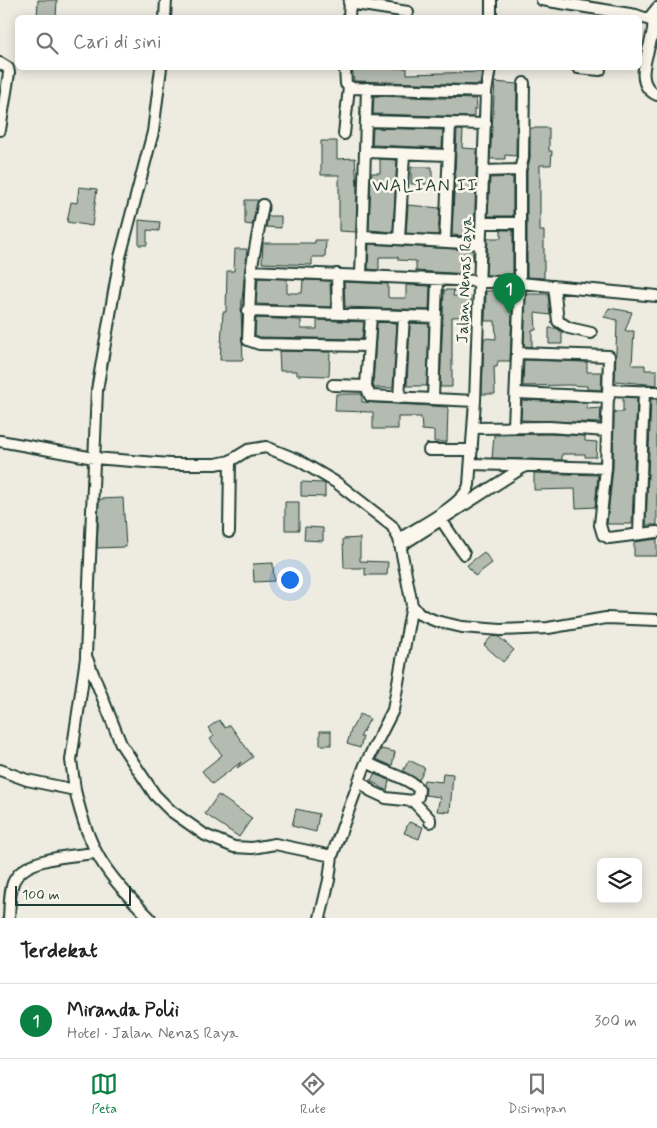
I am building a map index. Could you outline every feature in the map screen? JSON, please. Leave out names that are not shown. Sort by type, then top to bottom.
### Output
[{"type":"street","points":[[165,15],[166,0]]},
{"type":"street","points":[[491,15],[492,0]]},
{"type":"street","points":[[542,0],[631,15]]},
{"type":"street","points":[[349,15],[350,2],[408,12]]},
{"type":"street","points":[[649,18],[657,8]]},
{"type":"street","points":[[642,17],[649,18],[655,24],[656,29],[645,78],[650,91],[657,96]]},
{"type":"street","points":[[0,63],[8,68],[9,73],[0,130]]},
{"type":"street","points":[[150,918],[123,892],[95,853],[75,790],[71,760],[86,656],[97,390],[120,257],[153,132],[161,70]]},
{"type":"street","points":[[344,134],[349,87],[345,81],[345,70]]},
{"type":"street","name":"Jalan Nenas Raya","points":[[471,495],[486,92],[490,70]]},
{"type":"street","points":[[514,426],[518,353],[520,170],[523,158],[524,83]]},
{"type":"street","points":[[349,87],[486,92]]},
{"type":"street","points":[[362,276],[366,88]]},
{"type":"street","points":[[366,121],[486,124]]},
{"type":"street","points":[[445,242],[450,124]]},
{"type":"street","points":[[366,152],[448,155]]},
{"type":"street","points":[[399,239],[404,154]]},
{"type":"street","points":[[484,171],[520,170]]},
{"type":"street","points":[[263,205],[250,270],[247,335],[251,343],[368,346]]},
{"type":"street","points":[[482,223],[520,223]]},
{"type":"street","points":[[363,237],[481,244]]},
{"type":"street","points":[[250,270],[520,283],[657,296]]},
{"type":"street","points":[[337,274],[338,312]]},
{"type":"street","points":[[433,399],[437,280]]},
{"type":"street","points":[[554,286],[558,321],[568,328],[591,333]]},
{"type":"street","points":[[248,311],[338,312],[436,318]]},
{"type":"street","points":[[371,314],[366,386],[370,396],[475,402]]},
{"type":"street","points":[[399,398],[404,316]]},
{"type":"street","points":[[518,353],[609,356],[606,468],[600,525],[602,532],[609,538],[657,532]]},
{"type":"street","points":[[333,385],[366,386]]},
{"type":"street","points":[[516,393],[609,394],[644,391],[657,392]]},
{"type":"street","points":[[639,534],[644,391]]},
{"type":"street","points":[[473,428],[514,426],[607,431]]},
{"type":"street","points":[[0,441],[94,458],[170,464],[211,464],[230,461],[248,450],[266,447],[298,460],[337,483],[392,526],[399,543],[412,605],[394,710],[359,780],[332,856],[329,880],[320,918]]},
{"type":"street","points":[[428,450],[472,450]]},
{"type":"street","points":[[229,532],[230,461]]},
{"type":"street","points":[[471,464],[606,468]]},
{"type":"street","points":[[399,543],[454,504],[525,466]]},
{"type":"street","points":[[399,543],[442,521],[471,495]]},
{"type":"street","points":[[442,521],[464,554]]},
{"type":"street","points":[[412,605],[419,614],[436,622],[462,627],[491,629],[548,628],[606,618],[654,618]]},
{"type":"street","points":[[86,656],[121,744],[155,795],[171,810],[205,835],[234,847],[252,848],[275,844],[332,856]]},
{"type":"street","points":[[367,762],[382,771],[416,785],[419,790],[418,797],[413,801]]},
{"type":"street","points":[[0,770],[27,780],[75,790]]},
{"type":"street","points":[[359,780],[371,791],[386,798],[413,801],[430,819],[430,822]]},
{"type":"street","points":[[9,918],[11,892],[14,881],[21,872],[29,866],[49,859],[95,853]]},
{"type":"building","points":[[38,0],[57,0],[56,15],[37,15]]},
{"type":"building","points":[[352,70],[407,70],[407,74],[482,72],[480,85],[354,81]]},
{"type":"building","points":[[495,82],[517,84],[516,156],[505,155],[505,159],[490,159]]},
{"type":"building","points":[[374,96],[476,99],[477,109],[474,109],[474,117],[373,114]]},
{"type":"building","points":[[373,128],[443,130],[442,148],[372,145]]},
{"type":"building","points":[[530,128],[549,128],[549,151],[552,151],[551,165],[540,165],[540,231],[544,231],[544,278],[527,277],[527,171],[530,158]]},
{"type":"building","points":[[457,130],[463,130],[462,148],[477,149],[474,237],[452,235]]},
{"type":"building","points":[[321,141],[337,141],[337,159],[355,158],[357,186],[356,232],[339,231],[339,175],[321,175]]},
{"type":"building","points":[[380,159],[397,160],[393,232],[369,230],[371,173],[380,173]]},
{"type":"building","points":[[411,167],[432,167],[432,184],[411,184]]},
{"type":"building","points":[[513,177],[513,216],[488,216],[490,178]]},
{"type":"building","points":[[79,187],[97,189],[92,226],[67,222],[71,202],[77,203]]},
{"type":"building","points":[[245,200],[258,200],[252,225],[245,224]]},
{"type":"building","points":[[408,205],[440,208],[438,235],[406,233]]},
{"type":"building","points":[[268,216],[281,216],[281,228],[266,227]]},
{"type":"building","points":[[139,220],[160,222],[159,231],[147,230],[147,245],[139,245]]},
{"type":"building","points":[[501,230],[513,230],[513,276],[486,275],[488,238],[501,238]]},
{"type":"building","points":[[315,240],[326,240],[325,257],[312,257],[312,265],[262,263],[263,243],[315,243]]},
{"type":"building","points":[[369,244],[473,250],[473,260],[468,260],[468,274],[416,271],[416,261],[398,260],[398,257],[379,257],[379,270],[368,269]]},
{"type":"building","points":[[235,249],[247,249],[241,311],[243,360],[220,360],[223,312],[226,312],[227,271],[234,271]]},
{"type":"building","points":[[258,278],[287,279],[287,293],[302,293],[303,280],[330,281],[331,307],[256,304]]},
{"type":"building","points":[[344,282],[388,284],[388,297],[390,298],[406,298],[406,285],[430,286],[429,310],[345,307]]},
{"type":"building","points":[[444,290],[454,290],[453,296],[470,297],[471,316],[452,317],[452,387],[440,387]]},
{"type":"building","points":[[513,290],[510,361],[498,361],[497,367],[494,367],[495,394],[482,394],[484,338],[496,339],[495,321],[485,321],[486,291]]},
{"type":"building","points":[[526,294],[548,294],[550,315],[535,313],[536,330],[532,330],[532,347],[524,346]]},
{"type":"building","points":[[609,308],[632,312],[625,331],[634,331],[632,365],[645,365],[645,370],[657,370],[657,385],[615,381],[617,320],[604,317]]},
{"type":"building","points":[[256,318],[301,320],[301,329],[317,329],[317,320],[364,322],[362,339],[260,337],[255,335]]},
{"type":"building","points":[[377,322],[397,323],[393,388],[374,388],[373,385]]},
{"type":"building","points":[[410,323],[429,324],[427,386],[407,386]]},
{"type":"building","points":[[549,328],[556,328],[562,332],[562,344],[549,344]]},
{"type":"building","points":[[279,351],[330,352],[329,376],[297,375],[297,371],[280,371]]},
{"type":"building","points":[[524,360],[587,362],[587,372],[602,372],[601,390],[587,389],[587,386],[568,385],[523,386]]},
{"type":"building","points":[[336,394],[362,394],[362,402],[448,407],[447,442],[434,442],[434,431],[422,430],[421,417],[398,417],[398,429],[373,429],[373,412],[335,411]]},
{"type":"building","points":[[623,397],[637,398],[632,524],[607,524],[613,468],[614,412],[623,412]]},
{"type":"building","points":[[651,399],[657,399],[657,525],[646,525]]},
{"type":"building","points":[[522,400],[588,403],[587,409],[601,408],[600,423],[521,420]]},
{"type":"building","points":[[549,434],[585,436],[585,441],[597,442],[596,457],[585,457],[585,454],[562,454],[562,460],[492,458],[494,435]]},
{"type":"building","points":[[534,473],[598,475],[595,507],[576,508],[575,489],[534,490]]},
{"type":"building","points":[[301,482],[325,484],[325,497],[301,496]]},
{"type":"building","points":[[123,498],[126,547],[97,548],[99,499]]},
{"type":"building","points":[[285,502],[299,502],[299,530],[285,530]]},
{"type":"building","points":[[305,527],[323,528],[323,541],[304,540]]},
{"type":"building","points":[[360,538],[360,561],[388,562],[387,575],[365,575],[365,568],[344,568],[343,539]]},
{"type":"building","points":[[657,539],[657,556],[634,556],[634,542]]},
{"type":"building","points":[[484,552],[492,563],[475,576],[467,565]]},
{"type":"building","points":[[273,563],[274,581],[254,582],[253,564]]},
{"type":"building","points":[[492,636],[499,637],[514,650],[503,662],[484,645]]},
{"type":"building","points":[[360,714],[370,719],[360,737],[363,737],[360,748],[347,744],[351,730]]},
{"type":"building","points":[[219,720],[225,728],[230,725],[253,757],[237,768],[241,762],[212,784],[202,771],[222,755],[210,739],[214,736],[208,728]]},
{"type":"building","points":[[320,731],[331,731],[331,745],[320,745]]},
{"type":"building","points":[[381,749],[395,752],[392,766],[376,759]]},
{"type":"building","points":[[409,760],[425,768],[419,780],[403,771]]},
{"type":"building","points":[[443,773],[453,774],[450,812],[437,811],[440,797],[425,795],[426,788],[423,784],[424,780],[442,782]]},
{"type":"building","points":[[374,774],[389,780],[387,791],[371,781]]},
{"type":"building","points":[[218,795],[252,818],[239,837],[205,814]]},
{"type":"building","points":[[296,809],[319,814],[316,832],[292,826]]},
{"type":"building","points":[[409,822],[423,827],[419,839],[404,833]]},
{"type":"place","name":"Miranda Polii","points":[[509,314]]},
{"type":"district","name":"WALIAN II","points":[[425,186]]}]
